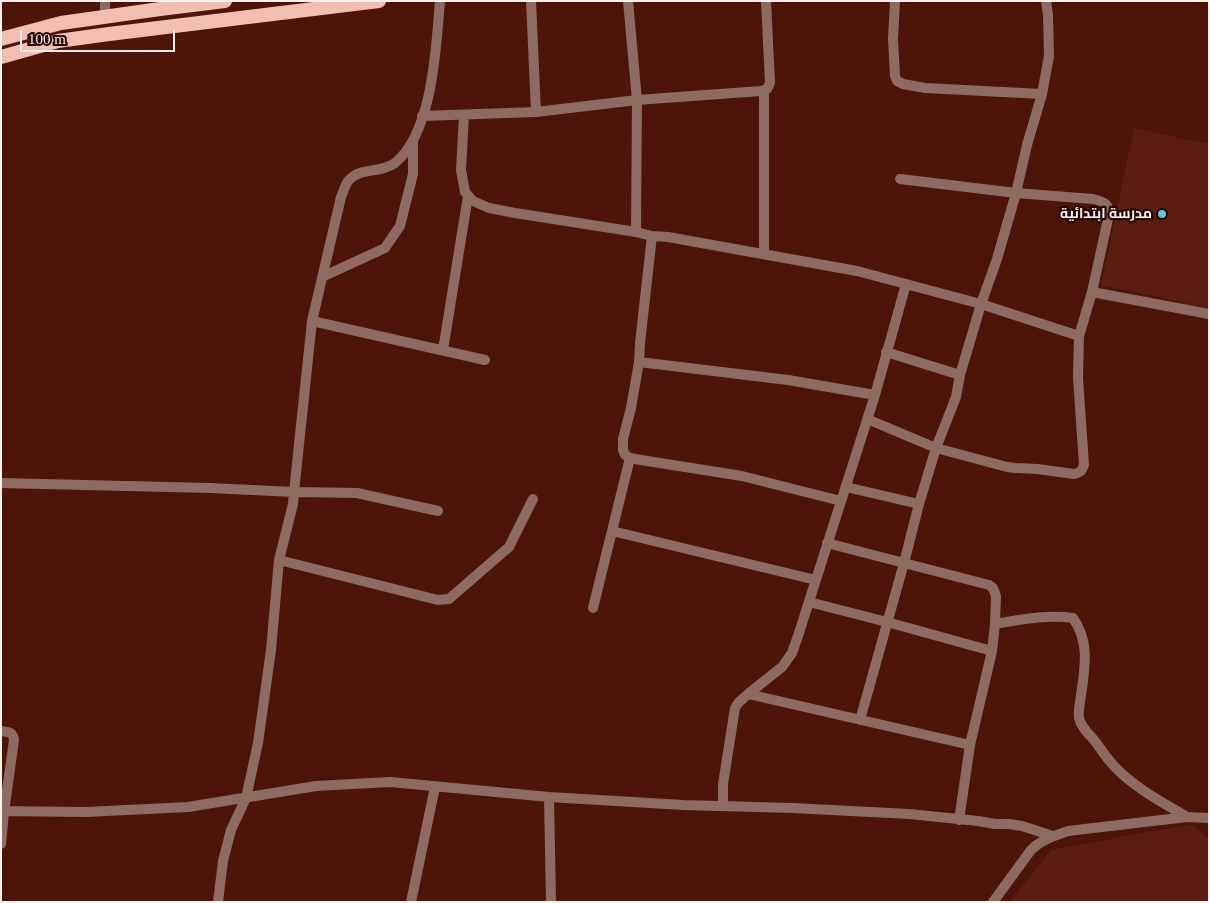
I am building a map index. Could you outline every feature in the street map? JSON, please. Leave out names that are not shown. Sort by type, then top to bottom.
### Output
[{"type":"highway","points":[[1,39],[61,23],[225,1]]},
{"type":"highway","points":[[1,57],[75,39],[379,1]]},
{"type":"street","points":[[105,1],[105,17]]},
{"type":"street","points":[[218,902],[223,861],[231,830],[246,798],[258,743],[271,650],[280,560],[293,504],[312,321],[341,197],[348,181],[354,176],[361,172],[386,169],[395,163],[413,140],[422,116],[434,64],[440,1]]},
{"type":"street","points":[[531,1],[536,112]]},
{"type":"street","points":[[628,1],[638,100],[636,232]]},
{"type":"street","points":[[422,116],[536,112],[638,100],[764,90],[770,83],[766,1]]},
{"type":"street","points":[[895,1],[893,39],[895,76],[897,81],[925,88],[1042,94]]},
{"type":"street","points":[[860,720],[919,504],[936,448],[956,397],[960,375],[981,304],[997,259],[1042,94],[1049,56],[1046,1]]},
{"type":"street","points":[[764,90],[764,254]]},
{"type":"street","points":[[464,115],[461,170],[465,192],[473,201],[489,208],[652,236],[668,237],[857,271],[981,304],[1079,336]]},
{"type":"street","points":[[322,277],[385,248],[400,226],[412,174],[413,140]]},
{"type":"street","points":[[867,419],[936,448],[1016,468],[1074,474],[1079,473],[1084,465],[1078,378],[1079,336],[1092,292],[1108,219],[1106,204],[1093,199],[1016,193],[900,179]]},
{"type":"street","points":[[442,350],[468,196]]},
{"type":"street","points":[[652,236],[639,362],[631,408],[623,439],[625,455],[630,458],[742,476],[841,501]]},
{"type":"street","points":[[723,806],[723,784],[734,708],[748,694],[782,667],[787,661],[798,636],[875,395],[906,284]]},
{"type":"street","points":[[1092,292],[1209,314]]},
{"type":"street","points":[[312,321],[485,360]]},
{"type":"street","points":[[886,352],[960,375]]},
{"type":"street","points":[[639,362],[788,380],[875,395]]},
{"type":"street","points":[[593,608],[630,458]]},
{"type":"street","points":[[1,483],[357,493],[438,511]]},
{"type":"street","points":[[846,487],[919,504]]},
{"type":"street","points":[[280,560],[438,600],[449,599],[509,547],[533,500]]},
{"type":"street","points":[[612,531],[816,580]]},
{"type":"street","points":[[827,543],[989,585],[993,588],[996,596],[992,651],[970,745],[959,820]]},
{"type":"street","points":[[809,602],[992,651]]},
{"type":"street","points":[[995,624],[1064,616],[1073,618],[1078,625],[1083,640],[1086,660],[1079,712],[1079,720],[1084,729],[1115,767],[1144,792],[1187,817]]},
{"type":"street","points":[[748,694],[970,745]]},
{"type":"street","points":[[1,732],[10,732],[14,740],[3,811],[1,844]]},
{"type":"street","points":[[3,811],[86,812],[188,807],[316,786],[390,782],[549,797],[683,805],[793,808],[900,814],[1022,826],[1053,836]]},
{"type":"street","points":[[411,902],[435,787]]},
{"type":"street","points":[[549,797],[551,902]]},
{"type":"street","points":[[993,902],[1031,850],[1053,836],[1068,832],[1187,817],[1209,818]]},
{"type":"shaded area","name":"مدرسة ابتدائية","points":[[1134,128],[1209,144],[1209,308],[1101,285]]},
{"type":"shaded area","points":[[1191,824],[1209,839],[1209,902],[1010,902],[1051,850]]},
{"type":"place","name":"مدرسة ابتدائية","points":[[1162,214]]}]
